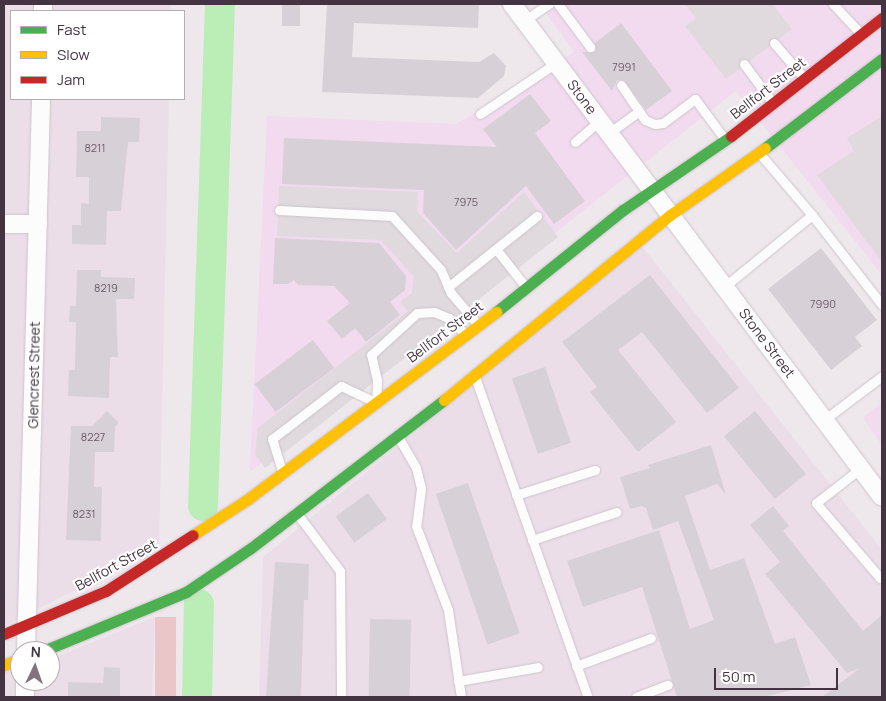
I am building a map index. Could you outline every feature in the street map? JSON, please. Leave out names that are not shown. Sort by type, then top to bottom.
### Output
[{"type":"main road","name":"Bellfort Street","points":[[4,634],[28,626],[106,591],[188,541],[248,499],[282,471],[466,336],[651,190],[726,140],[882,18]]},
{"type":"main road","points":[[60,645],[112,625],[186,592],[251,548],[398,438],[474,373],[670,215],[759,153],[882,58]]},
{"type":"main road","points":[[376,402],[398,438]]},
{"type":"street","name":"Stone","points":[[512,4],[651,190]]},
{"type":"street","name":"Glencrest Street","points":[[27,641],[41,100]]},
{"type":"street","name":"Stone Street","points":[[651,190],[882,497]]},
{"type":"street","points":[[4,224],[38,224]]},
{"type":"lane","points":[[525,20],[549,4]]},
{"type":"lane","points":[[558,4],[590,47]]},
{"type":"lane","points":[[833,4],[862,34]]},
{"type":"lane","points":[[774,43],[804,78]]},
{"type":"lane","points":[[480,114],[556,63]]},
{"type":"lane","points":[[744,64],[772,103]]},
{"type":"lane","points":[[621,85],[644,120],[655,124],[662,123],[695,99],[726,140]]},
{"type":"lane","points":[[575,142],[638,112]]},
{"type":"lane","points":[[759,153],[812,215],[882,305]]},
{"type":"lane","points":[[279,210],[392,216],[441,270],[448,287],[479,326]]},
{"type":"lane","points":[[724,287],[812,215]]},
{"type":"lane","points":[[448,287],[538,216]]},
{"type":"lane","points":[[496,250],[526,288]]},
{"type":"lane","points":[[282,471],[272,439],[341,386],[376,402],[377,380],[371,355],[417,313],[434,312],[449,318],[466,336]]},
{"type":"lane","points":[[474,373],[588,697]]},
{"type":"lane","points":[[824,420],[882,376]]},
{"type":"lane","points":[[398,438],[416,468],[421,488],[416,526],[448,610],[461,697]]},
{"type":"lane","points":[[861,468],[816,503],[880,578],[882,577]]},
{"type":"lane","points":[[516,495],[595,470]]},
{"type":"lane","points":[[532,540],[616,512]]},
{"type":"lane","points":[[296,513],[340,571],[341,697]]},
{"type":"lane","points":[[576,666],[651,638]]},
{"type":"lane","points":[[458,681],[538,667]]},
{"type":"lane","points":[[636,697],[668,685]]},
{"type":"shaded area","points":[[4,4],[171,4],[171,10],[10,10],[10,100],[169,100],[159,548],[4,626]]},
{"type":"shaded area","points":[[539,4],[882,4],[882,275],[736,91],[250,472],[267,116],[456,124],[574,52]]},
{"type":"shaded area","points":[[685,4],[772,4],[792,29],[726,79],[685,26],[696,18]]},
{"type":"shaded area","points":[[882,116],[882,262],[817,175],[854,151],[847,138]]},
{"type":"shaded area","points":[[279,186],[418,192],[417,212],[457,253],[524,192],[558,237],[265,468],[255,454],[258,428],[408,311],[400,302],[412,293],[414,277],[381,240],[277,236]]},
{"type":"shaded area","points":[[642,246],[882,550],[882,697],[259,697],[263,557]]},
{"type":"shaded area","points":[[882,402],[882,445],[863,418]]},
{"type":"shaded area","points":[[155,617],[152,697],[4,697],[4,673],[10,671],[10,691],[60,691],[60,655]]},
{"type":"shaded area","points":[[155,617],[176,617],[176,697],[155,697]]},
{"type":"building","points":[[282,4],[300,4],[300,26],[282,26]]},
{"type":"building","points":[[327,4],[479,4],[478,28],[354,23],[352,57],[479,62],[494,53],[506,66],[504,76],[478,98],[322,92]]},
{"type":"building","points":[[621,23],[672,91],[646,110],[624,80],[617,80],[612,91],[582,52],[594,52],[595,43]]},
{"type":"building","points":[[530,94],[551,121],[535,133],[585,201],[554,224],[526,186],[456,250],[423,213],[424,190],[282,184],[284,138],[497,147],[483,129]]},
{"type":"building","points":[[101,117],[140,118],[139,142],[128,142],[121,211],[107,211],[106,245],[72,244],[72,225],[81,225],[81,203],[89,204],[89,177],[76,177],[77,131],[101,131]]},
{"type":"building","points":[[275,238],[379,243],[406,276],[405,290],[390,302],[400,315],[366,342],[355,328],[342,339],[327,321],[350,303],[334,286],[298,285],[294,280],[288,284],[273,284]]},
{"type":"building","points":[[821,248],[877,320],[855,337],[862,346],[831,370],[768,289]]},
{"type":"building","points":[[77,270],[101,270],[101,277],[135,278],[134,299],[116,299],[118,357],[110,357],[109,398],[68,396],[69,370],[75,370],[76,322],[69,322],[70,306],[76,306]]},
{"type":"building","points":[[650,275],[739,388],[707,413],[642,332],[618,350],[676,422],[638,452],[590,392],[597,387],[562,342]]},
{"type":"building","points":[[313,340],[334,368],[276,412],[255,384]]},
{"type":"building","points":[[545,367],[571,443],[538,454],[512,378]]},
{"type":"building","points":[[107,411],[119,423],[115,427],[114,452],[95,452],[94,487],[102,487],[101,541],[66,540],[71,426],[92,426]]},
{"type":"building","points":[[755,411],[806,474],[775,499],[724,436]]},
{"type":"building","points":[[711,445],[726,495],[717,484],[685,496],[710,570],[744,558],[775,644],[795,637],[811,685],[764,697],[677,697],[642,587],[583,607],[567,561],[659,530],[690,629],[714,620],[678,521],[653,530],[646,508],[642,506],[630,509],[620,477],[650,468],[648,465]]},
{"type":"building","points":[[468,483],[520,633],[488,644],[436,494]]},
{"type":"building","points":[[368,493],[387,519],[354,542],[336,517]]},
{"type":"building","points":[[773,506],[789,526],[783,531],[863,631],[882,615],[882,697],[822,697],[860,668],[847,673],[765,574],[780,562],[750,525]]},
{"type":"building","points":[[275,562],[309,564],[308,600],[304,600],[301,697],[266,697]]},
{"type":"building","points":[[370,619],[411,620],[410,697],[369,697]]},
{"type":"building","points":[[104,667],[120,668],[120,697],[68,697],[68,682],[103,683]]},
{"type":"waterway","points":[[203,506],[220,4]]},
{"type":"waterway","points":[[197,697],[199,604]]},
{"type":"traffic: fast","points":[[765,148],[882,59]]},
{"type":"traffic: fast","points":[[496,312],[623,210],[731,136]]},
{"type":"traffic: fast","points":[[60,644],[186,592],[251,548],[444,400]]},
{"type":"traffic: slow","points":[[444,400],[670,215],[765,148]]},
{"type":"traffic: slow","points":[[193,535],[248,499],[496,312]]},
{"type":"traffic: slow","points":[[4,665],[10,663]]},
{"type":"traffic: jam","points":[[731,136],[882,18]]},
{"type":"traffic: jam","points":[[4,634],[106,591],[193,535]]}]
